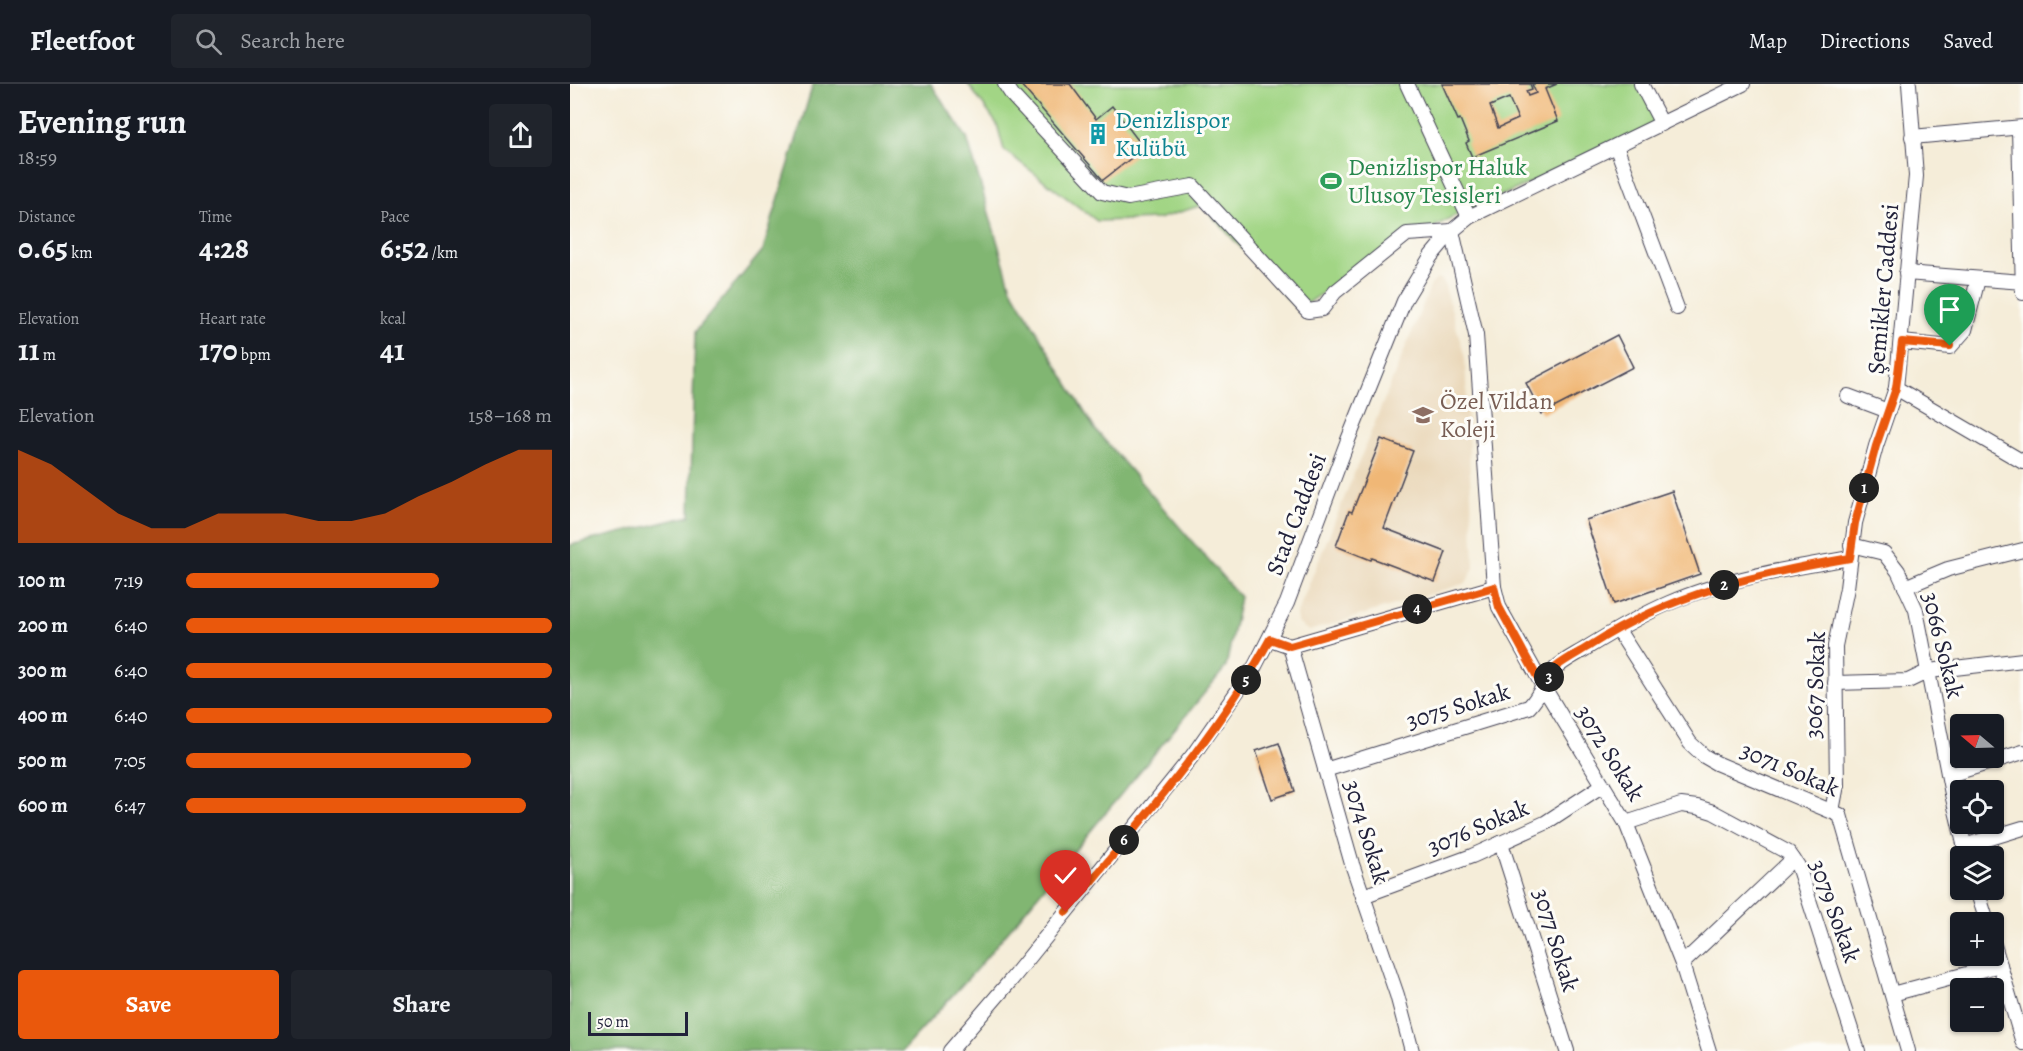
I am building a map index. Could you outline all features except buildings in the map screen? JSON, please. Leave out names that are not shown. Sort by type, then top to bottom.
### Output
[{"type":"street","points":[[1005,84],[1013,96],[1102,192],[1128,198],[1193,186],[1308,311],[1322,309],[1335,292],[1407,234],[1452,231]]},
{"type":"street","points":[[1407,84],[1469,217]]},
{"type":"street","points":[[1641,84],[1662,124]]},
{"type":"street","name":"Stad Caddesi","points":[[950,1051],[1011,980],[1193,755],[1255,666],[1287,603],[1348,440],[1404,301],[1431,256],[1452,231],[1469,217],[1743,84]]},
{"type":"street","name":"Şemikler Caddesi","points":[[1909,84],[1916,176],[1896,388],[2023,462]]},
{"type":"street","points":[[1906,273],[1978,279],[2022,286],[2021,127],[1912,137]]},
{"type":"street","points":[[1616,146],[1677,308]]},
{"type":"street","name":"3072 Sokak","points":[[1452,231],[1476,335],[1494,587],[1499,607],[1542,686],[1626,823],[1683,964],[1709,1051]]},
{"type":"street","points":[[1902,342],[1950,346],[1965,330],[1978,279]]},
{"type":"street","name":"3067 Sokak","points":[[1832,811],[1836,785],[1835,646],[1847,588],[1851,551],[1876,446],[1896,388]]},
{"type":"street","points":[[1848,396],[1888,411]]},
{"type":"street","points":[[1905,587],[1948,569],[2023,550]]},
{"type":"street","name":"3066 Sokak","points":[[1851,551],[1884,553],[1898,571],[1916,610],[1964,846]]},
{"type":"street","name":"3075 Sokak","points":[[1325,770],[1529,707],[1538,698],[1542,686],[1555,668],[1618,630],[1669,603],[1718,587],[1851,551]]},
{"type":"street","points":[[1270,639],[1290,646],[1494,587]]},
{"type":"street","name":"3071 Sokak","points":[[1618,630],[1690,743],[1704,756],[1840,815],[1908,1051]]},
{"type":"street","name":"3074 Sokak","points":[[1290,646],[1325,770],[1363,896],[1397,994],[1412,1051]]},
{"type":"street","points":[[1835,682],[1908,681],[1929,671],[2023,660]]},
{"type":"street","points":[[1949,775],[2023,752]]},
{"type":"street","name":"3076 Sokak","points":[[1363,896],[1472,856],[1545,824],[1603,785]]},
{"type":"street","name":"3079 Sokak","points":[[1626,823],[1682,806],[1697,807],[1713,812],[1789,853],[1798,866],[1858,1051]]},
{"type":"street","points":[[1978,846],[2023,828]]},
{"type":"street","name":"3077 Sokak","points":[[1502,843],[1567,1051]]},
{"type":"street","points":[[1683,964],[1793,859]]},
{"type":"street","points":[[1892,994],[1996,966]]},
{"type":"street","points":[[2000,966],[2023,1042]]},
{"type":"shaded area","name":"Özel Vildan Koleji","points":[[1437,279],[1441,279],[1444,283],[1465,358],[1474,568],[1466,583],[1309,631],[1299,624],[1296,616],[1431,285]]},
{"type":"green space","points":[[813,84],[931,84],[967,138],[1011,288],[1094,428],[1240,597],[1226,667],[981,964],[902,1051],[572,1051],[570,1041],[570,545],[690,516],[695,332],[763,250]]},
{"type":"green space","points":[[968,84],[1641,84],[1662,124],[1454,216],[1356,270],[1298,310],[1202,205],[1158,219],[1097,221],[1004,150],[997,124]]},
{"type":"place","name":"Denizlispor Kulübü","points":[[1098,134]]},
{"type":"place","name":"Denizlispor Haluk Ulusoy Tesisleri","points":[[1331,181]]},
{"type":"place","name":"Özel Vildan Koleji","points":[[1423,415]]},
{"type":"route","points":[[1066,912],[1193,755],[1255,666],[1270,639],[1290,646],[1494,587],[1499,607],[1542,686],[1555,668],[1604,637],[1669,603],[1771,573],[1850,558],[1855,523],[1876,446],[1896,388],[1902,342],[1950,346]]}]
